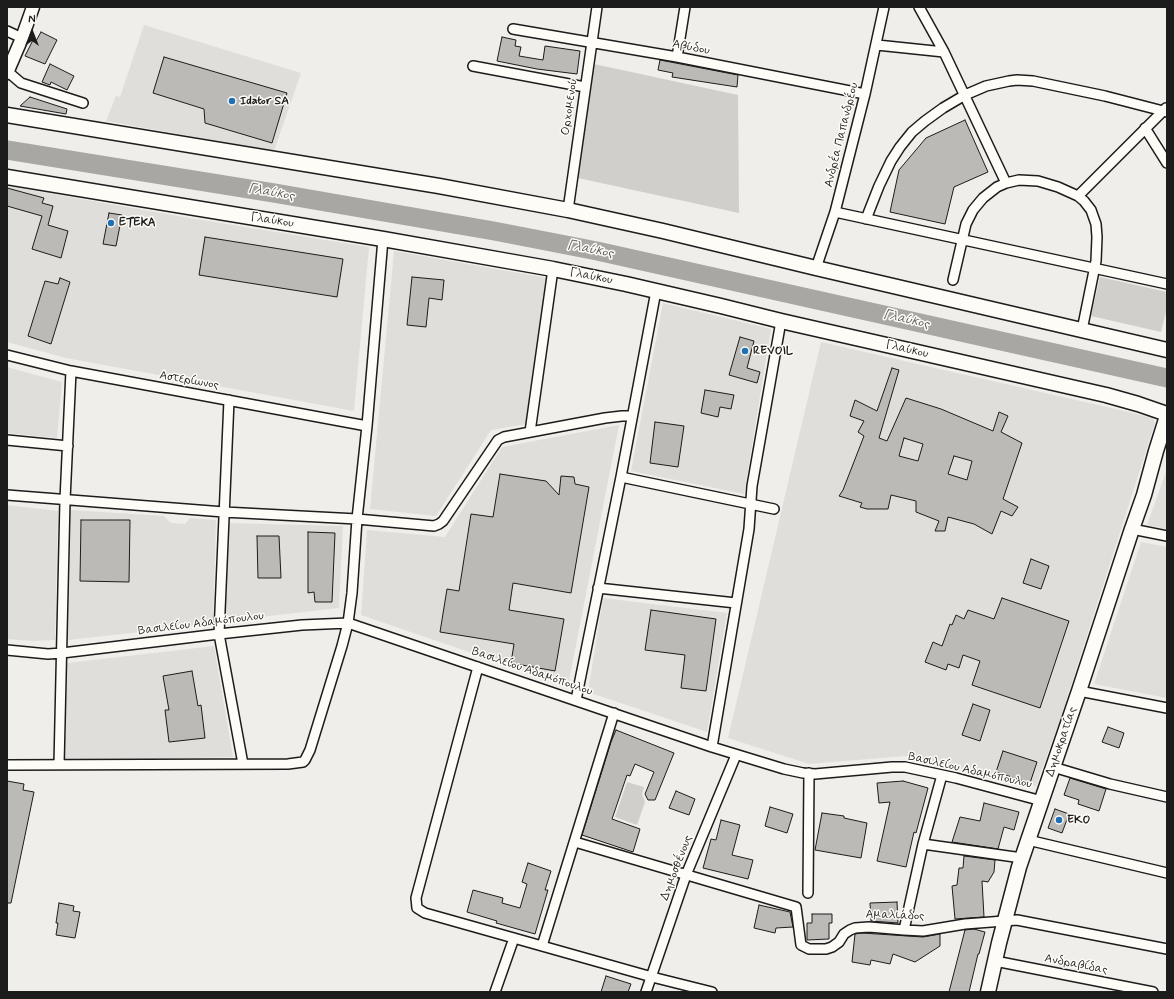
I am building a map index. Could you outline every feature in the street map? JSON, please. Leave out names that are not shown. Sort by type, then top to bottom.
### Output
[{"type":"main road","points":[[7,72],[22,38],[33,7]]},
{"type":"main road","points":[[7,115],[439,186],[568,210],[1167,350]]},
{"type":"main road","name":"Γλαύκου","points":[[7,177],[383,239],[553,269],[656,290],[781,321],[1100,394],[1138,404],[1167,415]]},
{"type":"main road","name":"Δημοκρατίας","points":[[988,992],[1004,920],[1022,858],[1080,691],[1144,495],[1167,415]]},
{"type":"main road","name":"Δημοκρατίας","points":[[1144,495],[1167,446]]},
{"type":"street","name":"Ορχομενού","points":[[568,210],[597,7]]},
{"type":"street","points":[[677,57],[685,7]]},
{"type":"street","name":"Ανδρέα Παπανδρέου","points":[[816,268],[835,212],[877,45],[884,7]]},
{"type":"street","points":[[919,7],[944,52],[1006,183]]},
{"type":"street","name":"Αβύδου","points":[[513,29],[677,57],[865,94]]},
{"type":"street","points":[[7,31],[22,38]]},
{"type":"street","points":[[877,45],[944,52]]},
{"type":"street","points":[[473,66],[585,87]]},
{"type":"street","points":[[7,72],[21,82],[83,103]]},
{"type":"street","points":[[866,219],[884,174],[891,161],[908,137],[925,121],[975,90],[1009,81],[1026,80],[1166,110]]},
{"type":"street","points":[[1078,196],[1145,128],[1166,110]]},
{"type":"street","points":[[1145,128],[1167,163]]},
{"type":"street","points":[[953,280],[969,217],[978,204],[991,191],[1006,183],[1026,180],[1058,187],[1078,196],[1088,206],[1095,219],[1097,251],[1082,330]]},
{"type":"street","points":[[835,212],[1095,267],[1167,284]]},
{"type":"street","points":[[7,765],[288,764],[303,762],[305,760],[310,750],[348,623],[352,593],[357,519],[367,426],[383,239]]},
{"type":"street","points":[[530,432],[553,269]]},
{"type":"street","points":[[576,700],[621,477],[656,290]]},
{"type":"street","points":[[712,747],[749,530],[752,486],[781,321]]},
{"type":"street","name":"Αστερίωνος","points":[[7,355],[71,371],[367,426]]},
{"type":"street","points":[[60,765],[66,500],[71,371]]},
{"type":"street","points":[[229,400],[220,634],[242,764]]},
{"type":"street","points":[[7,495],[224,512],[357,519],[432,526],[443,521],[497,441],[504,437],[616,416],[632,416]]},
{"type":"street","points":[[7,440],[68,446]]},
{"type":"street","points":[[621,477],[774,509]]},
{"type":"street","points":[[1132,529],[1167,536]]},
{"type":"street","points":[[598,588],[736,603]]},
{"type":"street","name":"Βασιλείου Αδαμόπουλου","points":[[7,650],[62,654],[302,625],[348,623],[712,747],[784,769],[809,774],[822,774],[899,767],[942,775],[1042,800]]},
{"type":"street","points":[[478,667],[416,898],[417,908],[425,913],[652,977],[712,992]]},
{"type":"street","points":[[1080,691],[1167,708]]},
{"type":"street","points":[[542,946],[614,713]]},
{"type":"street","name":"Δημοσθένους","points":[[646,992],[686,875],[736,755]]},
{"type":"street","points":[[1053,767],[1117,786],[1167,797]]},
{"type":"street","points":[[808,893],[809,774]]},
{"type":"street","points":[[904,930],[923,844],[942,775]]},
{"type":"street","points":[[1028,840],[1167,873]]},
{"type":"street","name":"Αμαλιάδος","points":[[574,842],[796,906],[801,945],[809,949],[826,949],[832,947],[839,942],[844,934],[855,928],[869,927],[923,931],[965,924],[1004,920],[1023,921],[1167,949]]},
{"type":"street","points":[[923,844],[1022,858]]},
{"type":"street","points":[[495,992],[514,938]]},
{"type":"street","name":"Ανδραβίδας","points":[[995,961],[1153,992]]},
{"type":"shaded area","points":[[144,25],[301,73],[274,151],[106,121],[116,96],[120,97]]},
{"type":"shaded area","points":[[594,64],[738,95],[739,213],[578,178]]},
{"type":"shaded area","points":[[7,186],[369,247],[354,411],[66,358],[7,342]]},
{"type":"shaded area","points":[[394,251],[547,278],[527,424],[491,430],[436,516],[370,509]]},
{"type":"shaded area","points":[[1100,277],[1167,292],[1167,308],[1161,332],[1091,316]]},
{"type":"shaded area","points":[[663,303],[771,329],[744,494],[631,471]]},
{"type":"shaded area","points":[[821,342],[1153,418],[1155,423],[1061,717],[1036,786],[906,756],[809,764],[728,738]]},
{"type":"shaded area","points":[[7,367],[62,382],[57,438],[7,433]]},
{"type":"shaded area","points":[[619,425],[568,686],[361,615],[367,530],[445,537],[502,447]]},
{"type":"shaded area","points":[[1167,469],[1167,529],[1147,525]]},
{"type":"shaded area","points":[[7,505],[58,511],[55,640],[33,641],[7,639]]},
{"type":"shaded area","points":[[71,510],[164,516],[171,523],[185,524],[190,518],[216,520],[213,624],[68,640]]},
{"type":"shaded area","points":[[229,523],[343,526],[339,608],[225,621]]},
{"type":"shaded area","points":[[1141,542],[1167,547],[1167,698],[1094,684]]},
{"type":"shaded area","points":[[603,598],[727,613],[707,732],[588,692]]},
{"type":"shaded area","points":[[214,646],[233,757],[65,761],[67,663]]},
{"type":"shaded area","points":[[627,782],[644,787],[642,794],[645,802],[637,825],[615,817]]},
{"type":"building","points":[[41,32],[57,40],[45,64],[25,56],[33,40],[36,41]]},
{"type":"building","points":[[502,37],[516,40],[515,46],[521,47],[519,56],[543,60],[545,46],[580,51],[577,74],[537,69],[497,61]]},
{"type":"building","name":"Idator SA","points":[[164,57],[287,93],[272,143],[205,123],[204,109],[153,93]]},
{"type":"building","points":[[660,60],[738,75],[737,87],[672,77],[673,73],[658,70]]},
{"type":"building","points":[[50,64],[74,76],[67,90],[51,82],[50,85],[42,82]]},
{"type":"building","points":[[30,97],[67,109],[66,114],[20,106]]},
{"type":"building","points":[[965,120],[988,172],[954,187],[945,224],[890,212],[899,170],[926,138]]},
{"type":"building","points":[[7,188],[44,198],[42,203],[53,206],[48,225],[68,231],[61,258],[32,249],[42,216],[7,206]]},
{"type":"building","points":[[109,213],[122,215],[116,246],[103,244]]},
{"type":"building","points":[[205,237],[343,259],[337,297],[199,275]]},
{"type":"building","points":[[412,277],[444,280],[442,300],[429,298],[426,327],[407,325]]},
{"type":"building","points":[[60,278],[70,282],[51,344],[28,336],[45,281],[58,284]]},
{"type":"building","points":[[740,337],[754,341],[747,368],[760,372],[757,383],[729,375]]},
{"type":"building","points":[[892,368],[899,370],[879,438],[887,441],[906,398],[941,409],[993,431],[999,412],[1008,416],[1001,432],[1022,443],[1003,499],[1018,507],[1012,516],[1001,511],[992,534],[974,524],[948,517],[945,531],[935,531],[939,521],[916,512],[916,501],[891,495],[888,509],[867,509],[860,507],[862,503],[839,496],[843,490],[864,436],[858,432],[864,421],[850,416],[855,400],[877,411]],"holes":[[[904,438],[923,444],[918,461],[899,456]],[[954,456],[972,461],[967,480],[948,474]]]},
{"type":"building","points":[[705,390],[734,395],[731,409],[720,407],[718,417],[701,413]]},
{"type":"building","points":[[655,422],[684,426],[678,467],[650,463]]},
{"type":"building","points":[[500,474],[546,481],[559,495],[561,476],[574,477],[575,484],[589,487],[571,593],[513,583],[509,610],[564,619],[555,671],[511,663],[514,644],[440,632],[447,589],[459,591],[471,514],[493,517]]},
{"type":"building","points":[[81,520],[130,520],[129,582],[80,581]]},
{"type":"building","points":[[308,532],[335,533],[332,602],[315,602],[314,592],[308,593]]},
{"type":"building","points":[[257,536],[279,536],[281,578],[258,578]]},
{"type":"building","points":[[1031,559],[1049,566],[1041,589],[1023,583]]},
{"type":"building","points":[[1002,598],[1069,621],[1040,708],[972,685],[980,661],[963,655],[959,668],[948,664],[946,670],[925,662],[933,642],[942,646],[950,624],[952,625],[956,615],[964,619],[968,610],[994,619]]},
{"type":"building","points":[[651,610],[716,619],[706,691],[681,688],[685,655],[645,650]]},
{"type":"building","points":[[192,671],[198,706],[201,705],[205,738],[169,742],[165,710],[169,710],[163,676]]},
{"type":"building","points":[[973,704],[990,710],[980,741],[962,735]]},
{"type":"building","points":[[1108,727],[1124,733],[1119,748],[1102,742]]},
{"type":"building","points":[[616,730],[674,753],[655,800],[648,800],[645,794],[654,772],[635,764],[630,776],[627,775],[612,819],[640,829],[633,852],[582,835]]},
{"type":"building","points":[[1003,751],[1037,762],[1030,783],[996,772]]},
{"type":"building","points":[[1070,778],[1106,789],[1099,811],[1078,804],[1079,800],[1064,795]]},
{"type":"building","points":[[7,781],[24,784],[23,790],[34,792],[11,903],[7,903]]},
{"type":"building","points":[[903,781],[928,788],[916,833],[914,832],[906,867],[877,861],[890,802],[879,803],[877,783]]},
{"type":"building","points":[[676,791],[695,799],[689,815],[669,808]]},
{"type":"building","points":[[984,803],[1019,812],[1014,830],[1004,827],[998,849],[952,842],[960,817],[980,821]]},
{"type":"building","points":[[770,807],[793,814],[787,833],[765,826]]},
{"type":"building","points":[[1055,809],[1069,814],[1062,833],[1048,828]]},
{"type":"building","points":[[822,813],[844,816],[844,818],[867,823],[861,858],[815,850]]},
{"type":"building","points":[[721,820],[740,825],[732,855],[753,860],[748,879],[703,868],[711,839],[716,840]]},
{"type":"building","points":[[964,856],[995,860],[994,872],[988,882],[982,881],[984,917],[955,919],[952,886],[957,885],[959,868],[963,868]]},
{"type":"building","points":[[528,863],[551,871],[545,890],[548,890],[535,934],[496,923],[497,921],[467,912],[473,890],[503,898],[502,903],[520,908],[527,884],[522,882]]},
{"type":"building","points":[[897,902],[898,923],[871,921],[870,903]]},
{"type":"building","points":[[59,903],[74,906],[73,911],[80,912],[75,938],[56,935]]},
{"type":"building","points":[[759,905],[790,912],[793,927],[776,928],[775,933],[754,928]]},
{"type":"building","points":[[812,914],[832,914],[832,923],[829,923],[829,939],[807,940],[807,923],[812,923]]},
{"type":"building","points":[[974,929],[985,932],[969,992],[949,992],[965,930]]},
{"type":"building","points":[[862,933],[923,937],[940,934],[940,946],[915,962],[893,954],[890,964],[871,960],[870,965],[852,962],[855,934]]},
{"type":"building","points":[[606,976],[631,984],[628,992],[601,992]]},
{"type":"waterway","name":"Γλαύκος","points":[[7,150],[274,193],[494,231],[597,251],[1167,378]]},
{"type":"place","name":"Idator SA","points":[[232,101]]},
{"type":"place","name":"ΕΤΕΚΑ","points":[[111,223]]},
{"type":"place","name":"REVOIL","points":[[745,351]]},
{"type":"place","name":"EKO","points":[[1059,820]]}]
